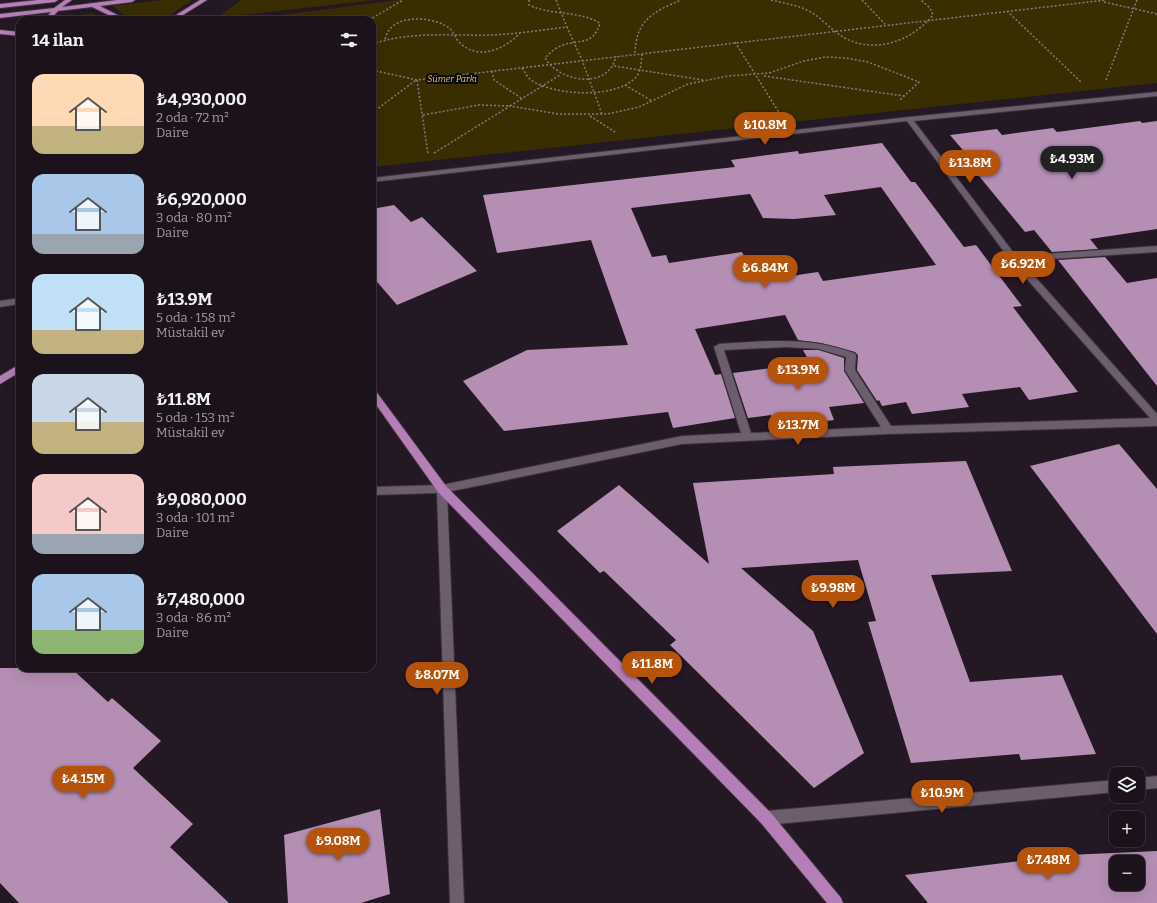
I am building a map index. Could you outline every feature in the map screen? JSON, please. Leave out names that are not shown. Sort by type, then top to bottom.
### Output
[{"type":"main road","points":[[0,6],[55,0]]},
{"type":"main road","points":[[50,16],[56,9],[69,0]]},
{"type":"main road","points":[[79,0],[94,5],[116,16]]},
{"type":"main road","points":[[0,16],[132,0]]},
{"type":"main road","points":[[178,16],[204,0]]},
{"type":"main road","points":[[0,32],[16,34]]},
{"type":"main road","points":[[0,381],[16,370]]},
{"type":"main road","points":[[376,398],[442,489],[766,818],[836,903]]},
{"type":"street","points":[[376,180],[1099,99],[1157,94]]},
{"type":"street","points":[[909,120],[1014,259],[1157,421]]},
{"type":"street","points":[[1014,259],[1157,249]]},
{"type":"street","points":[[0,304],[16,301]]},
{"type":"street","points":[[748,437],[719,347],[811,344],[835,348],[851,354],[850,370],[888,430]]},
{"type":"street","points":[[376,491],[442,489],[682,440],[888,430],[1157,421]]},
{"type":"street","points":[[442,489],[457,903]]},
{"type":"street","points":[[1145,783],[1157,782]]},
{"type":"street","points":[[766,818],[1109,787]]},
{"type":"path","points":[[375,16],[403,0]]},
{"type":"path","points":[[529,0],[529,5],[538,11],[561,12],[590,16],[600,24],[598,32],[592,38],[564,44],[552,51],[545,58],[547,64],[560,76],[588,78],[604,75],[614,66],[616,56]]},
{"type":"path","points":[[556,0],[582,60],[602,115]]},
{"type":"path","points":[[635,53],[634,43],[638,28],[648,16],[681,0]]},
{"type":"path","points":[[772,0],[790,4],[815,15],[833,31],[850,40],[874,44],[890,44],[909,38],[923,28],[930,20],[932,15],[930,8],[921,0]]},
{"type":"path","points":[[862,0],[885,25]]},
{"type":"path","points":[[1061,5],[1063,0]]},
{"type":"path","points":[[1099,0],[1157,14]]},
{"type":"path","points":[[376,71],[416,80],[635,53],[1106,0]]},
{"type":"path","points":[[1007,11],[1099,99],[1137,0]]},
{"type":"path","points":[[384,39],[386,32],[392,25],[409,20],[431,20],[450,28],[459,43],[475,52],[498,50],[511,43],[520,32]]},
{"type":"path","points":[[376,42],[384,39],[427,32],[491,35],[567,27]]},
{"type":"path","points":[[735,42],[782,117]]},
{"type":"path","points":[[522,68],[532,80],[541,86],[570,92],[594,92],[625,85],[636,78],[640,70],[642,53]]},
{"type":"path","points":[[423,115],[444,110],[479,105],[510,106],[565,115],[602,115],[622,112],[652,101],[674,89],[706,80],[722,77],[766,74],[819,58],[836,57],[855,59],[875,64],[919,82],[899,100]]},
{"type":"path","points":[[614,66],[706,80]]},
{"type":"path","points":[[492,71],[494,80],[521,98]]},
{"type":"path","points":[[756,74],[904,96]]},
{"type":"path","points":[[416,80],[423,115],[428,156],[521,98],[560,76]]},
{"type":"path","points":[[376,110],[416,80]]},
{"type":"path","points":[[625,85],[652,101]]},
{"type":"green space","points":[[164,0],[192,0],[169,16],[126,16],[112,6]]},
{"type":"green space","points":[[241,0],[375,0],[234,16],[219,16]]},
{"type":"green space","name":"Sümer Parkı","points":[[398,0],[1157,0],[1157,83],[376,167],[376,16],[273,16]]},
{"type":"green space","points":[[93,13],[96,16],[76,16]]},
{"type":"building","points":[[1140,121],[1142,123],[1157,121],[1157,229],[1090,239],[1098,249],[1052,252],[1034,230],[1025,232],[979,176],[984,175],[950,135],[997,129],[1002,135],[1053,128],[1057,132]]},
{"type":"building","points":[[882,143],[911,182],[915,182],[964,247],[976,245],[1022,306],[1013,307],[1078,392],[1029,400],[1020,387],[962,394],[969,407],[912,414],[906,402],[882,406],[879,400],[877,401],[857,370],[858,355],[855,352],[821,343],[798,340],[785,315],[695,329],[715,375],[721,374],[735,418],[673,428],[668,412],[504,431],[463,381],[527,350],[628,345],[591,240],[497,253],[483,195],[735,167],[731,160],[798,151],[799,154]],"holes":[[[881,187],[936,265],[823,281],[818,272],[757,281],[742,252],[669,263],[666,255],[652,257],[631,208],[750,194],[763,218],[794,219],[836,215],[824,195]]]},
{"type":"building","points":[[394,205],[411,222],[422,217],[477,271],[397,305],[376,281],[376,208]]},
{"type":"building","points":[[1105,257],[1127,283],[1157,278],[1157,386],[1058,260]]},
{"type":"building","points":[[803,350],[819,350],[844,358],[844,371],[864,403],[829,407],[834,420],[776,428],[771,415],[748,418],[733,373],[810,363]]},
{"type":"building","points":[[1119,444],[1157,489],[1157,634],[1030,466]]},
{"type":"building","points":[[966,461],[1012,571],[931,575],[970,682],[1062,675],[1096,754],[1021,760],[1019,754],[911,763],[868,622],[876,621],[858,560],[741,568],[813,631],[864,753],[814,788],[670,645],[676,640],[604,571],[600,573],[557,531],[619,485],[709,564],[693,483],[834,474],[833,467]]},
{"type":"building","points":[[0,668],[16,668],[16,672],[75,672],[108,702],[112,698],[161,741],[133,768],[193,824],[170,847],[229,903],[19,903],[0,883]]},
{"type":"building","points":[[380,809],[390,894],[361,903],[288,903],[284,835]]},
{"type":"building","points":[[1157,851],[1157,903],[928,903],[905,875],[1068,855]]}]
